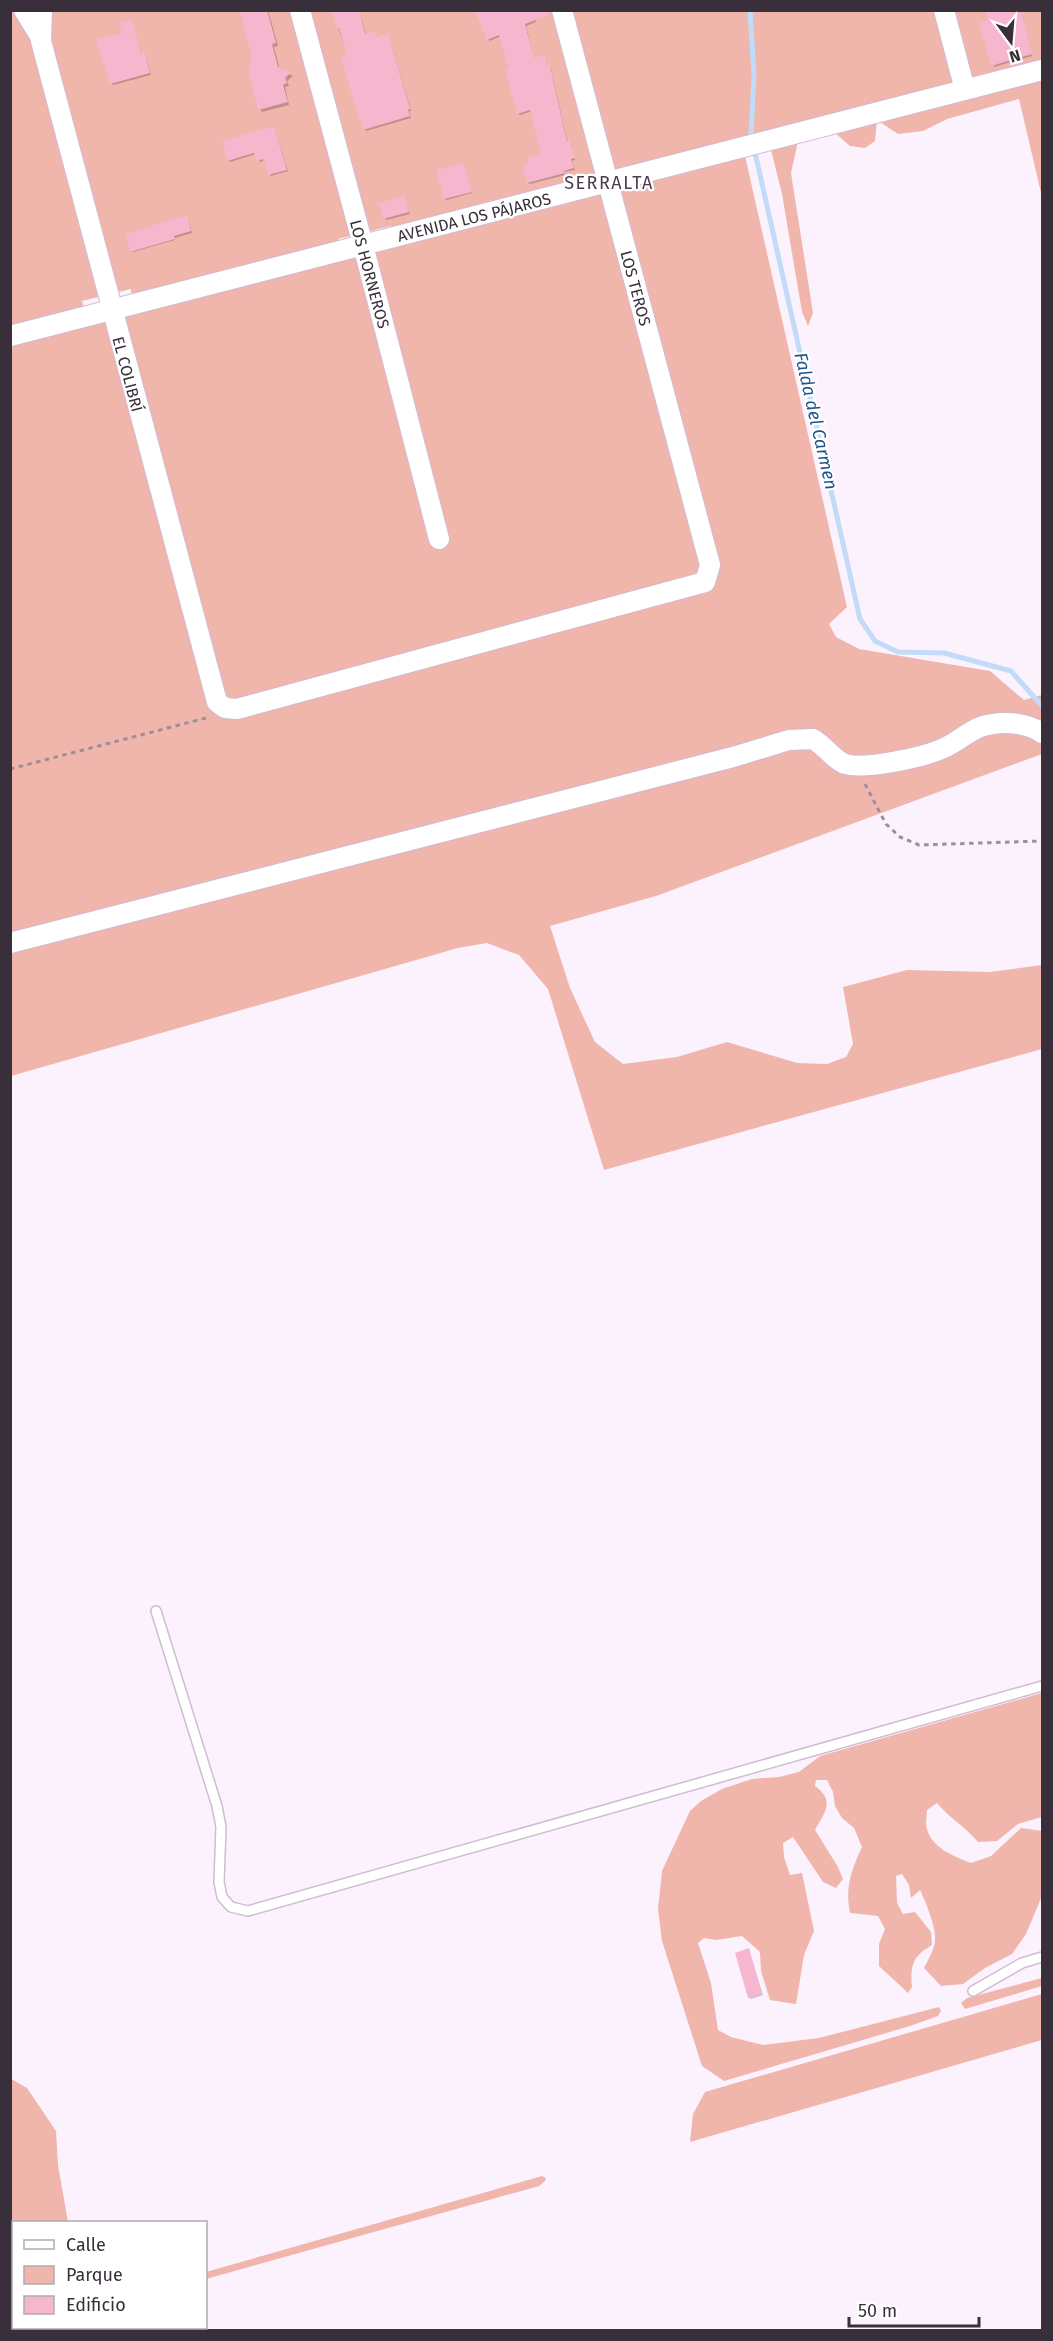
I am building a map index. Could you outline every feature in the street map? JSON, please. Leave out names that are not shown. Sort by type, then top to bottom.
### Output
[{"type":"street","name":"EL COLIBRÍ","points":[[24,10],[40,36],[217,702],[231,709]]},
{"type":"street","name":"EL COLIBRÍ","points":[[40,36],[42,10]]},
{"type":"street","name":"LOS HORNEROS","points":[[300,10],[438,539]]},
{"type":"street","name":"LOS TEROS","points":[[231,709],[705,582],[710,565],[562,10]]},
{"type":"street","points":[[944,10],[964,90]]},
{"type":"street","name":"AVENIDA LOS PÁJAROS","points":[[10,336],[1042,70]]},
{"type":"street","points":[[10,943],[733,757],[789,740],[813,739],[844,764],[864,766],[912,758],[944,748],[980,727],[1005,723],[1033,727],[1042,733]]},
{"type":"lane","points":[[156,1611],[217,1806],[221,1827],[219,1882],[222,1897],[231,1907],[248,1911],[1042,1686]]},
{"type":"lane","points":[[972,1991],[1022,1964],[1042,1957]]},
{"type":"path","points":[[10,769],[231,709]]},
{"type":"path","points":[[844,764],[859,774],[886,824],[900,837],[919,845],[1042,841]]},
{"type":"green space","points":[[11,11],[1042,11],[1042,197],[1019,99],[947,119],[923,131],[898,134],[877,120],[875,141],[865,148],[850,146],[834,132],[799,137],[791,173],[813,313],[808,326],[802,312],[782,194],[771,150],[757,136],[743,147],[847,607],[829,624],[836,637],[859,649],[990,671],[1024,700],[1042,695],[1042,754],[656,896],[550,926],[570,988],[595,1042],[623,1064],[677,1057],[727,1042],[797,1063],[827,1064],[846,1057],[853,1044],[843,987],[907,970],[990,972],[1042,965],[1042,1049],[604,1170],[548,989],[519,955],[487,943],[458,948],[11,1076]],"holes":[[[391,226],[388,239],[348,249],[338,239]],[[131,289],[139,303],[82,317],[84,307],[82,301]]]},
{"type":"green space","points":[[1042,1693],[1042,1817],[1018,1824],[997,1841],[978,1842],[937,1803],[927,1810],[926,1827],[934,1841],[945,1851],[971,1863],[991,1856],[1021,1828],[1042,1831],[1042,1896],[1026,1934],[1012,1954],[985,1968],[963,1984],[941,1986],[924,1968],[932,1953],[935,1931],[920,1890],[911,1898],[909,1885],[902,1874],[896,1876],[897,1903],[903,1914],[915,1912],[931,1932],[932,1945],[914,1962],[912,1987],[908,1993],[879,1966],[879,1944],[885,1929],[878,1916],[850,1913],[848,1895],[850,1879],[862,1847],[854,1828],[842,1818],[835,1806],[833,1792],[827,1780],[816,1780],[815,1786],[827,1802],[815,1830],[843,1879],[836,1888],[823,1882],[793,1837],[783,1843],[784,1857],[790,1875],[802,1873],[814,1931],[804,1955],[796,2004],[770,2000],[761,1971],[760,1952],[742,1936],[716,1940],[704,1938],[698,1943],[711,1983],[718,2030],[731,2037],[763,2045],[819,2038],[939,2007],[941,2011],[938,2016],[910,2026],[724,2081],[702,2066],[662,1941],[658,1909],[662,1871],[690,1811],[701,1801],[722,1789],[752,1779],[779,1777],[799,1772],[820,1756]]},
{"type":"green space","points":[[1042,1978],[1042,1986],[965,2009],[961,2003],[967,1998]]},
{"type":"green space","points":[[1042,1994],[1042,2040],[690,2142],[693,2114],[705,2092]]},
{"type":"green space","points":[[10,2078],[27,2088],[56,2131],[58,2165],[68,2221],[12,2221],[12,2329],[21,2329],[10,2330]]},
{"type":"green space","points":[[542,2176],[546,2178],[539,2186],[207,2279],[207,2272]]},
{"type":"building","points":[[240,10],[267,10],[276,43],[272,44],[278,67],[291,72],[285,78],[287,83],[283,85],[288,102],[258,110],[248,70],[252,58]]},
{"type":"building","points":[[359,10],[365,34],[375,31],[376,37],[388,33],[410,116],[363,130],[341,59],[347,57],[332,12]]},
{"type":"building","points":[[475,10],[550,10],[551,14],[525,24],[534,58],[544,55],[547,65],[550,65],[567,141],[570,140],[575,158],[571,159],[574,168],[564,171],[565,173],[527,183],[522,166],[528,164],[527,158],[541,154],[530,110],[517,114],[499,35],[487,40]]},
{"type":"building","points":[[985,10],[1021,10],[1032,54],[991,66],[979,23],[988,20]]},
{"type":"building","points":[[132,19],[141,53],[145,52],[150,73],[110,84],[96,40],[122,33],[119,23]]},
{"type":"building","points":[[274,126],[287,170],[268,175],[263,159],[257,161],[254,153],[227,161],[222,141]]},
{"type":"building","points":[[464,162],[472,192],[444,199],[436,170]]},
{"type":"building","points":[[405,196],[409,212],[383,219],[379,203]]},
{"type":"building","points":[[187,215],[191,231],[174,236],[175,239],[130,252],[125,234]]},
{"type":"building","points":[[749,1948],[762,1994],[748,1998],[735,1953]]},
{"type":"waterway","name":"Falda del Carmen","points":[[750,10],[754,75],[751,135],[860,619],[875,641],[898,652],[944,653],[1011,671],[1042,706]]},
{"type":"district","name":"SERRALTA","points":[[609,183]]}]
